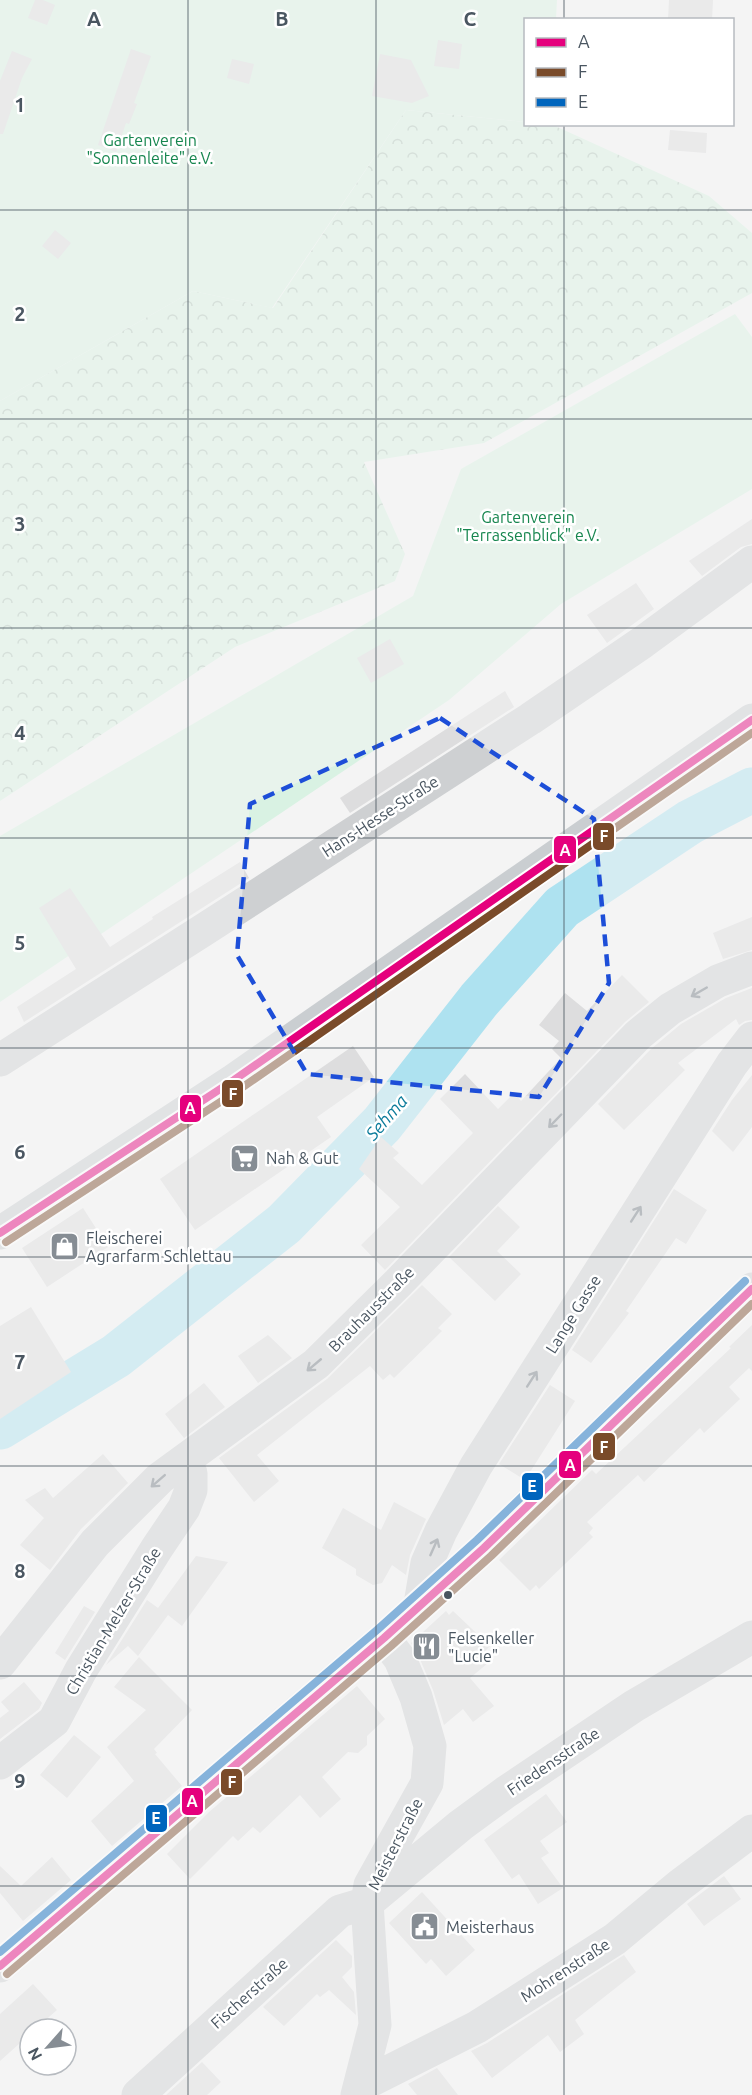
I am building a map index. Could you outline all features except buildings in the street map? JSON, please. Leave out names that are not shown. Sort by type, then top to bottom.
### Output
[{"type":"main road","points":[[0,1233],[234,1080],[752,720]]},
{"type":"street","name":"Hans-Hesse-Straße","points":[[0,1060],[530,719],[643,642],[752,562]]},
{"type":"street","name":"Brauhausstraße","points":[[0,1663],[95,1543],[160,1478],[316,1364],[398,1283],[638,1035],[670,1009],[718,981],[752,968]]},
{"type":"street","name":"Lange Gasse","points":[[420,1604],[427,1563],[441,1531],[476,1466],[732,1064],[752,1038]]},
{"type":"street","points":[[0,1966],[384,1638],[484,1548],[752,1289]]},
{"type":"street","name":"Christian-Melzer-Straße","points":[[0,1763],[54,1721],[81,1670],[184,1508],[191,1490],[191,1473],[184,1462]]},
{"type":"street","name":"Friedensstraße","points":[[367,1903],[461,1825],[507,1792],[634,1706],[752,1637]]},
{"type":"street","name":"Meisterstraße","points":[[360,2090],[375,2025],[367,1903],[370,1885],[427,1783],[430,1746],[412,1687],[400,1659],[384,1638]]},
{"type":"street","name":"Mohrenstraße","points":[[360,2090],[477,2027],[615,1939],[680,1885],[752,1831]]},
{"type":"street","name":"Fischerstraße","points":[[138,2095],[340,1911],[367,1903]]},
{"type":"highlighted area","points":[[440,718],[594,819],[609,983],[539,1097],[307,1074],[237,955],[250,804]]},
{"type":"green space","name":"Gartenverein \"Sonnenleite\" e.V.","points":[[0,0],[557,0],[556,18],[524,18],[524,122],[406,110],[272,308],[193,291],[0,401]]},
{"type":"green space","points":[[406,110],[524,122],[524,126],[555,126],[709,196],[752,233],[752,293],[484,443],[364,462],[405,554],[395,581],[235,647],[0,801],[0,401],[193,291],[273,308]]},
{"type":"green space","name":"Gartenverein \"Terrassenblick\" e.V.","points":[[735,314],[752,337],[752,489],[561,604],[449,700],[0,1002],[0,836],[413,596],[461,469]]},
{"type":"waterway","name":"Sehma","points":[[0,1427],[116,1356],[284,1224],[382,1124],[479,1000],[562,907],[690,822],[752,790]]},
{"type":"transit line","name":"A","points":[[0,1233],[234,1080],[752,720]]},
{"type":"transit line","name":"F","points":[[6,1242],[240,1089],[752,733]]},
{"type":"transit line","name":"E","points":[[0,1952],[377,1630],[477,1540],[745,1281]]},
{"type":"transit line","name":"A","points":[[0,1966],[384,1638],[484,1548],[752,1289]]},
{"type":"transit line","name":"F","points":[[7,1974],[391,1646],[491,1556],[752,1304]]},
{"type":"place","name":"Nah & Gut","points":[[245,1158]]},
{"type":"place","name":"Fleischerei Agrarfarm Schlettau","points":[[65,1247]]},
{"type":"place","name":"Felsenkeller \"Lucie\"","points":[[427,1647]]},
{"type":"place","name":"Meisterhaus","points":[[425,1927]]}]
